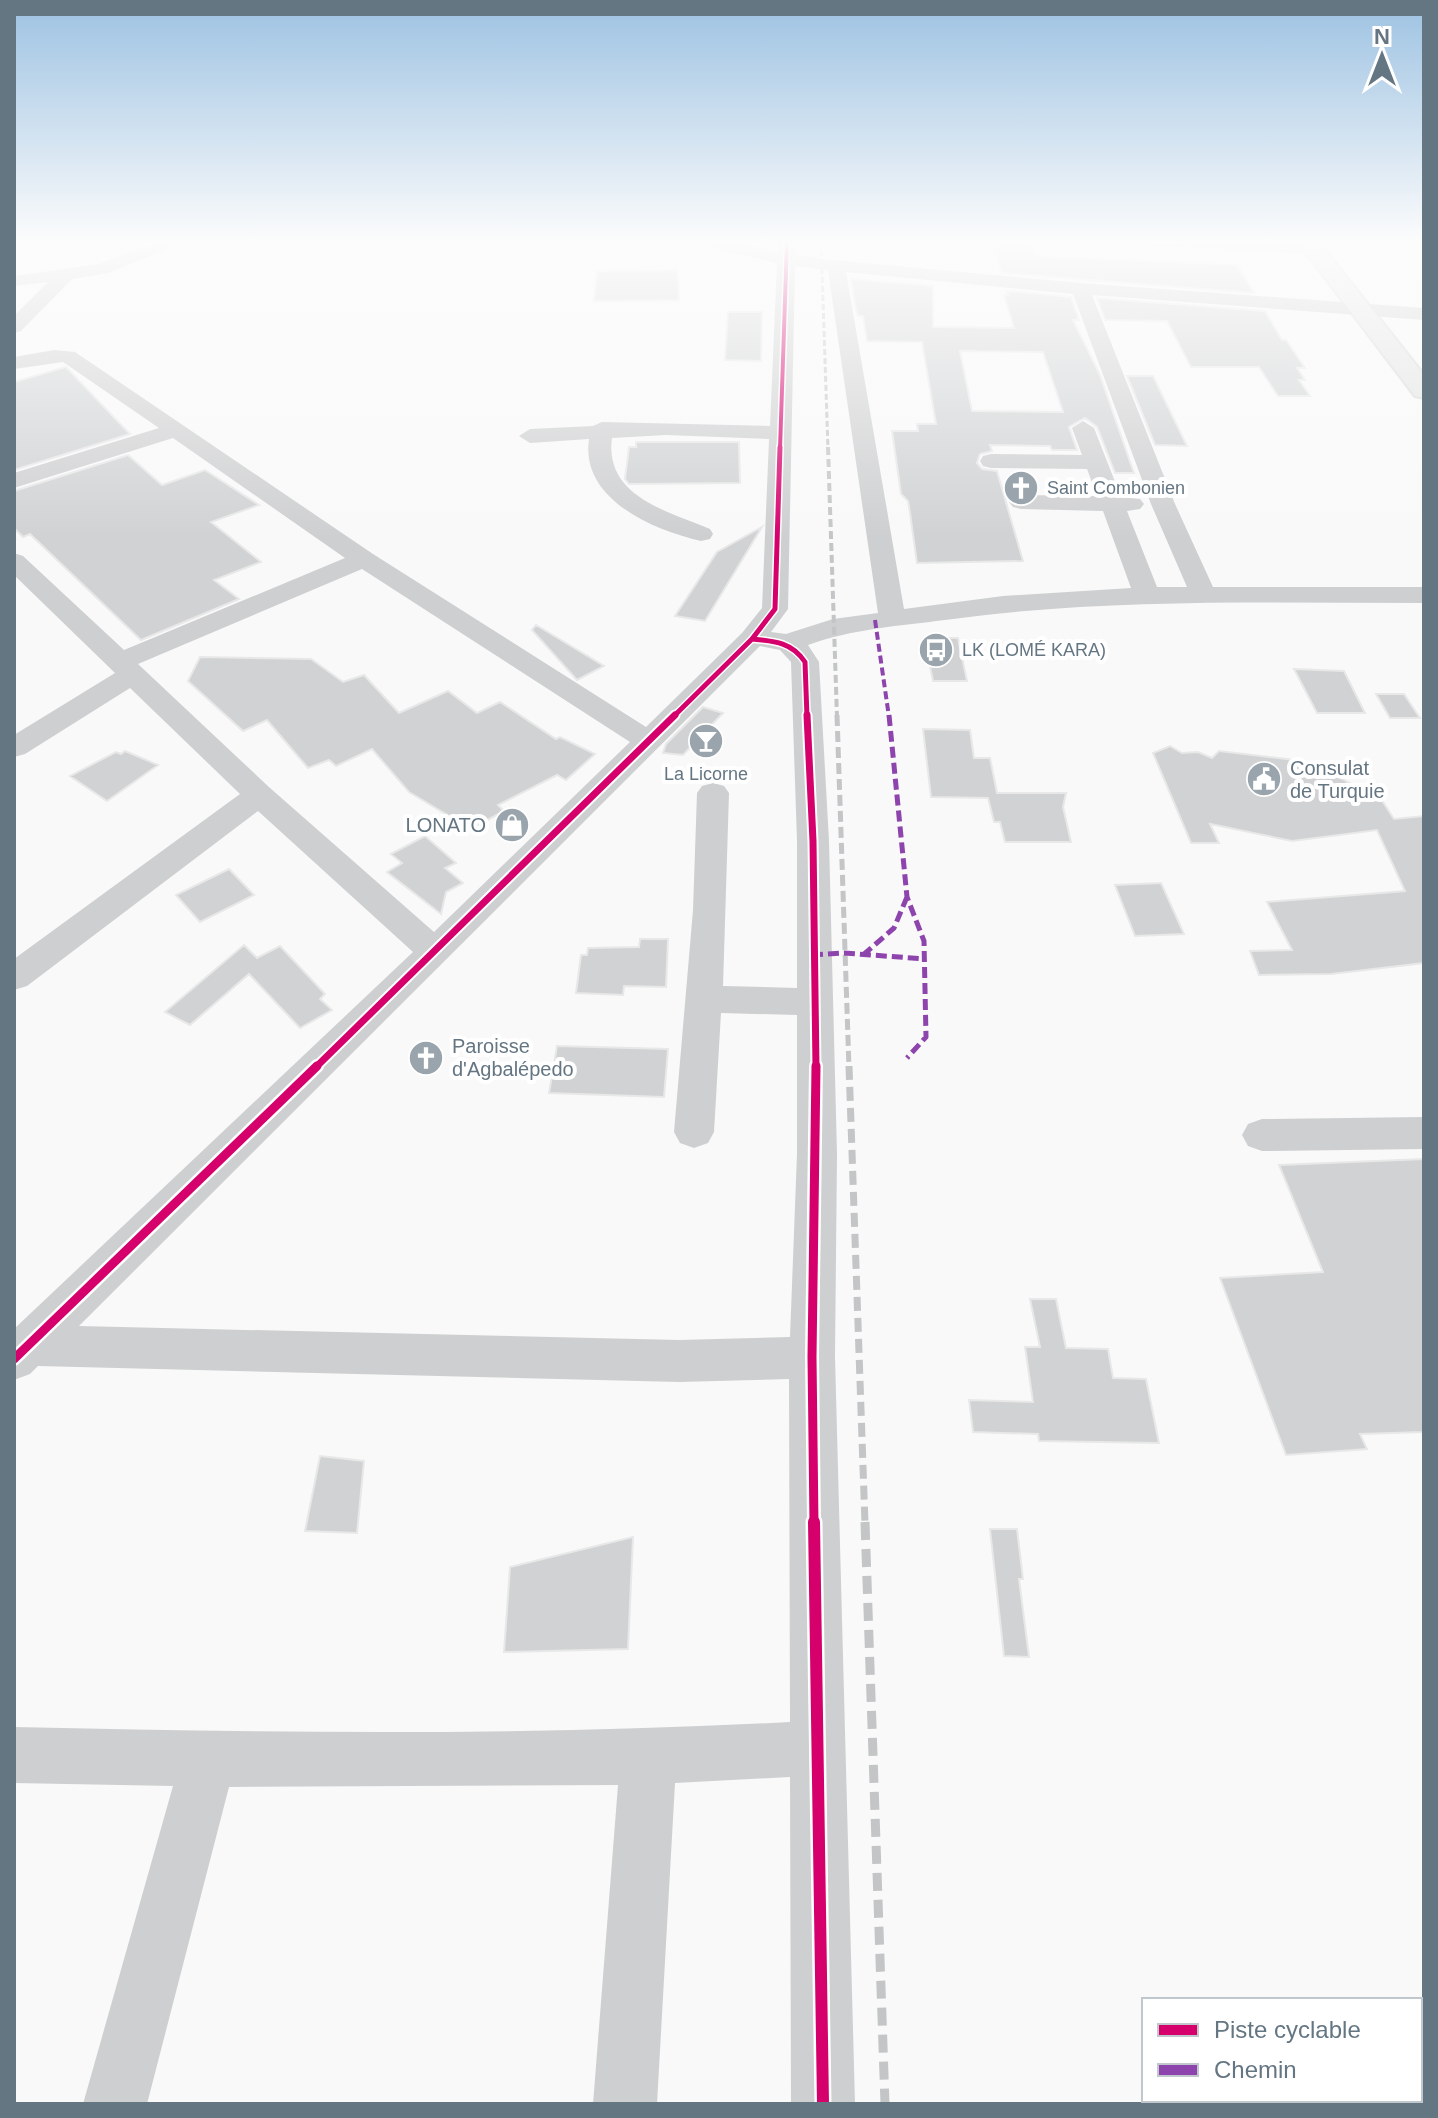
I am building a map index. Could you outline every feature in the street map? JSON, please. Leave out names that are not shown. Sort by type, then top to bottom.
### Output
[{"type":"highway","points":[[1384,340],[1424,391]]},
{"type":"highway","points":[[1411,340],[1424,356]]},
{"type":"street","points":[[770,641],[775,609],[782,340]]},
{"type":"street","points":[[858,340],[892,617]]},
{"type":"street","points":[[1100,340],[1163,504],[1203,595]]},
{"type":"street","points":[[14,363],[68,356],[364,559],[648,741]]},
{"type":"street","points":[[530,436],[602,429],[666,428],[779,433]]},
{"type":"street","points":[[1083,428],[1147,595]]},
{"type":"street","points":[[602,429],[597,447],[597,465],[621,498],[701,534]]},
{"type":"street","points":[[14,481],[174,431]]},
{"type":"street","points":[[991,461],[1094,462]]},
{"type":"street","points":[[1021,502],[1163,504]]},
{"type":"street","points":[[14,748],[127,668],[364,559]]},
{"type":"street","points":[[14,561],[259,795],[435,952]]},
{"type":"street","points":[[21,1352],[435,952],[648,741],[770,641],[892,617],[1003,604],[1147,595],[1424,595]]},
{"type":"street","points":[[770,641],[799,652],[805,662],[813,841],[817,1154],[812,1357],[823,2104]]},
{"type":"street","points":[[694,1132],[710,910],[713,793]]},
{"type":"street","points":[[14,977],[259,795]]},
{"type":"street","points":[[703,999],[814,1002]]},
{"type":"street","points":[[1262,1135],[1424,1133]]},
{"type":"street","points":[[21,1352],[679,1361],[812,1357]]},
{"type":"street","points":[[14,1755],[208,1760],[648,1759],[816,1748]]},
{"type":"street","points":[[625,2104],[648,1759]]},
{"type":"street","points":[[115,2104],[208,1760]]},
{"type":"building","points":[[726,340],[761,340],[761,361],[725,360]]},
{"type":"building","points":[[1083,340],[1100,375],[1134,473],[1115,473],[1097,427],[1085,418],[1069,427],[1077,450],[1052,450],[1050,446],[990,445],[992,451],[980,454],[977,463],[982,469],[997,471],[1023,561],[917,563],[908,501],[901,494],[892,431],[918,431],[917,424],[936,424],[922,342],[867,341]],"holes":[[[960,351],[1043,352],[1063,412],[972,411]]]},
{"type":"building","points":[[1177,340],[1286,340],[1305,368],[1297,368],[1305,380],[1299,380],[1310,396],[1278,396],[1259,367],[1191,367]]},
{"type":"building","points":[[66,367],[130,434],[14,470],[14,382]]},
{"type":"building","points":[[1127,376],[1153,376],[1187,446],[1155,445]]},
{"type":"building","points":[[636,442],[739,442],[740,483],[629,484],[625,479],[629,447],[636,447]]},
{"type":"building","points":[[128,455],[162,485],[205,470],[259,505],[211,522],[261,562],[214,580],[239,599],[141,640],[30,534],[23,537],[14,528],[14,491]]},
{"type":"building","points":[[762,527],[705,621],[675,616],[717,552]]},
{"type":"building","points":[[536,625],[604,666],[577,680],[532,630]]},
{"type":"building","points":[[924,638],[958,638],[967,681],[933,681]]},
{"type":"building","points":[[200,657],[311,659],[343,682],[364,675],[399,713],[448,691],[477,713],[500,702],[556,739],[560,737],[595,754],[566,780],[557,775],[498,805],[504,811],[471,829],[409,792],[372,749],[336,766],[329,760],[308,768],[267,720],[243,731],[188,681]]},
{"type":"building","points":[[1294,669],[1344,671],[1365,713],[1317,713]]},
{"type":"building","points":[[1376,694],[1404,694],[1420,718],[1390,718]]},
{"type":"building","points":[[703,707],[723,713],[683,755],[663,753],[666,744]]},
{"type":"building","points":[[923,729],[970,730],[974,758],[990,758],[997,793],[1066,793],[1063,807],[1071,842],[1005,842],[1000,822],[994,822],[988,798],[931,797]]},
{"type":"building","points":[[1170,746],[1182,753],[1198,752],[1212,758],[1219,751],[1303,761],[1307,767],[1318,765],[1383,802],[1394,819],[1424,816],[1424,963],[1331,974],[1259,975],[1250,951],[1292,950],[1267,902],[1405,891],[1377,830],[1292,841],[1210,824],[1219,843],[1191,843],[1153,753]]},
{"type":"building","points":[[125,751],[158,765],[107,801],[70,776],[116,752],[121,754]]},
{"type":"building","points":[[425,836],[456,863],[445,868],[463,883],[446,892],[441,914],[387,872],[402,863],[391,854]]},
{"type":"building","points":[[229,869],[254,895],[200,922],[176,895]]},
{"type":"building","points":[[1161,883],[1184,934],[1135,936],[1115,885]]},
{"type":"building","points":[[640,939],[668,939],[666,987],[624,986],[623,995],[576,993],[581,955],[587,955],[588,948],[639,947]]},
{"type":"building","points":[[244,945],[257,958],[280,946],[325,994],[320,999],[332,1010],[300,1028],[249,974],[190,1025],[165,1012]]},
{"type":"building","points":[[557,1046],[668,1049],[664,1097],[549,1093]]},
{"type":"building","points":[[1424,1159],[1424,1432],[1360,1434],[1367,1449],[1286,1455],[1220,1278],[1323,1272],[1279,1165]]},
{"type":"building","points":[[1030,1299],[1056,1299],[1066,1348],[1108,1349],[1113,1378],[1146,1379],[1159,1443],[1039,1441],[1038,1434],[973,1432],[969,1400],[1033,1402],[1025,1347],[1040,1347]]},
{"type":"building","points":[[320,1456],[364,1461],[357,1533],[305,1531]]},
{"type":"building","points":[[990,1529],[1017,1529],[1023,1579],[1019,1579],[1029,1657],[1004,1656]]},
{"type":"building","points":[[633,1537],[628,1649],[504,1652],[510,1567]]},
{"type":"railway","points":[[824,340],[828,449]]},
{"type":"railway","points":[[828,447],[837,717]]},
{"type":"railway","points":[[837,715],[849,1068]]},
{"type":"railway","points":[[849,1066],[865,1524]]},
{"type":"railway","points":[[865,1522],[885,2104]]},
{"type":"marked path","points":[[875,620],[885,681],[907,897],[924,941],[926,1037],[907,1058]]},
{"type":"marked path","points":[[863,955],[894,928],[907,897]]},
{"type":"marked path","points":[[812,955],[844,953],[925,959]]},
{"type":"cycle path","points":[[14,1359],[435,952],[752,639],[775,609],[784,340]]},
{"type":"cycle path","points":[[752,639],[789,645],[805,662],[813,841],[817,1154],[812,1357],[823,2104]]},
{"type":"place","name":"Saint Combonien","points":[[1021,488]]},
{"type":"place","name":"LK (LOMÉ KARA)","points":[[936,650]]},
{"type":"place","name":"La Licorne","points":[[706,741]]},
{"type":"place","name":"Consulat de Turquie","points":[[1264,779]]},
{"type":"place","name":"LONATO","points":[[512,825]]},
{"type":"place","name":"Paroisse d'Agbalépedo","points":[[426,1058]]}]
